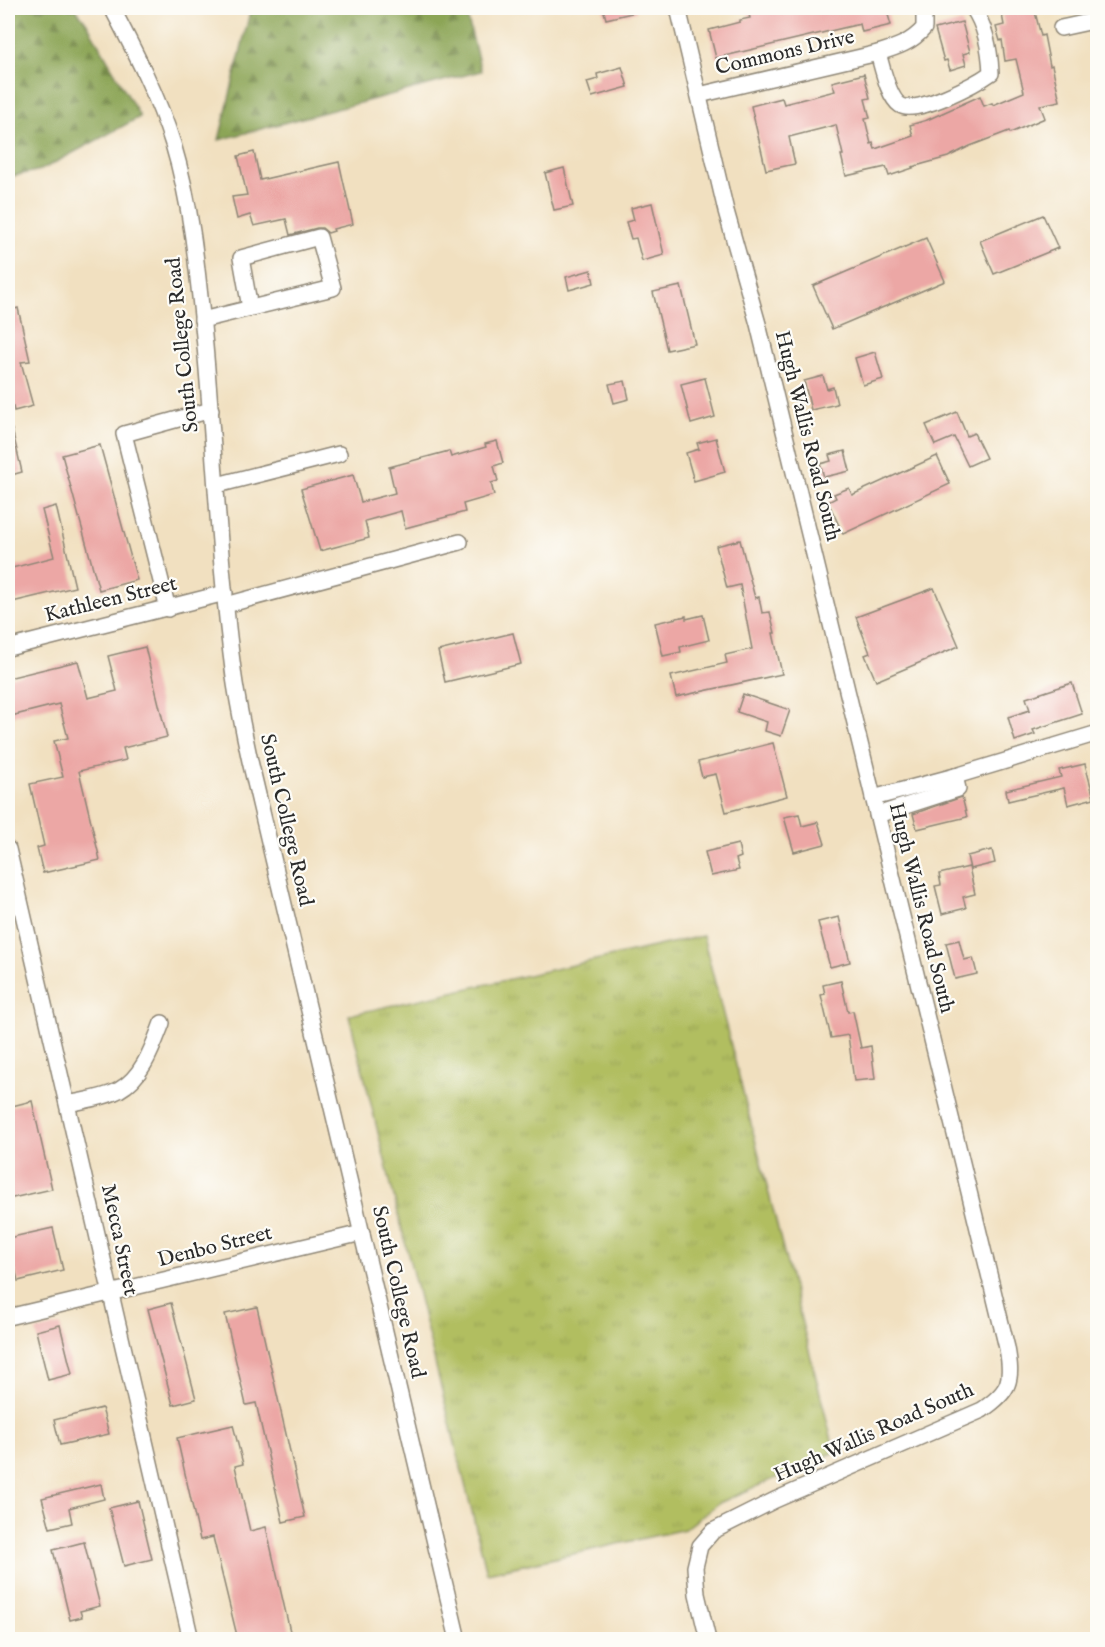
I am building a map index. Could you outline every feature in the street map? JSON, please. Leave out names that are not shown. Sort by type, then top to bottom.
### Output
[{"type":"street","name":"South College Road","points":[[112,8],[156,96],[173,145],[186,194],[211,410],[234,678],[250,761],[458,1640]]},
{"type":"street","name":"Hugh Wallis Road South","points":[[678,8],[726,211],[758,324],[1007,1348],[1010,1371],[1008,1385],[998,1399],[966,1418],[775,1500],[713,1530],[700,1545],[694,1567],[697,1594],[708,1640]]},
{"type":"street","name":"Commons Drive","points":[[699,95],[905,45],[924,28],[924,8]]},
{"type":"street","points":[[878,53],[893,96],[900,105],[908,108],[974,85],[991,73],[991,58],[985,30],[973,8]]},
{"type":"street","points":[[1061,28],[1098,20]]},
{"type":"street","points":[[202,320],[333,288],[319,237],[241,258],[250,308]]},
{"type":"street","points":[[168,609],[124,434],[211,410]]},
{"type":"street","points":[[217,485],[339,454]]},
{"type":"street","name":"Kathleen Street","points":[[8,648],[168,609],[226,599],[460,542]]},
{"type":"street","points":[[873,798],[1098,733]]},
{"type":"street","points":[[877,815],[958,789],[955,776]]},
{"type":"street","name":"Mecca Street","points":[[8,849],[68,1104],[109,1294],[191,1640]]},
{"type":"street","points":[[68,1104],[117,1091],[130,1083],[144,1064],[162,1023]]},
{"type":"street","name":"Denbo Street","points":[[8,1317],[362,1233]]},
{"type":"green space","points":[[8,8],[75,8],[86,22],[140,117],[41,170],[8,177]]},
{"type":"green space","points":[[251,8],[465,8],[481,71],[219,140]]},
{"type":"green space","points":[[703,936],[835,1452],[719,1503],[685,1529],[487,1573],[349,1015]]},
{"type":"building","points":[[603,8],[636,8],[636,12],[606,19]]},
{"type":"building","points":[[761,8],[886,8],[891,25],[862,32],[860,24],[716,58],[709,30],[750,18],[748,11]]},
{"type":"building","points":[[1034,8],[1041,36],[1044,35],[1060,101],[1040,105],[1045,118],[1010,133],[1009,131],[970,146],[948,157],[889,176],[886,167],[846,176],[836,125],[789,137],[795,164],[766,170],[751,106],[782,98],[784,104],[835,91],[832,82],[864,74],[870,98],[865,99],[870,118],[865,119],[871,144],[873,143],[875,149],[913,136],[910,125],[927,120],[980,96],[984,106],[992,103],[993,105],[1024,92],[1016,59],[1005,61],[1002,40],[1000,41],[996,27],[1004,25],[1002,15]]},
{"type":"building","points":[[962,22],[970,52],[963,54],[966,65],[950,70],[947,60],[944,61],[935,29]]},
{"type":"building","points":[[622,67],[628,87],[592,97],[587,82],[598,79],[597,74]]},
{"type":"building","points":[[254,152],[260,180],[339,162],[353,224],[333,229],[334,231],[328,233],[322,228],[317,228],[290,235],[286,219],[254,226],[250,215],[237,219],[232,197],[247,195],[238,156]]},
{"type":"building","points":[[564,168],[573,206],[554,210],[545,173]]},
{"type":"building","points":[[652,203],[664,255],[642,261],[636,238],[631,239],[626,222],[634,220],[631,208]]},
{"type":"building","points":[[1043,215],[1058,248],[994,274],[980,241]]},
{"type":"building","points":[[926,238],[945,281],[832,329],[813,286]]},
{"type":"building","points":[[591,270],[594,283],[569,290],[566,277]]},
{"type":"building","points":[[681,286],[695,344],[667,350],[653,292]]},
{"type":"building","points":[[18,308],[30,361],[21,362],[33,406],[14,411],[8,386],[8,311]]},
{"type":"building","points":[[875,352],[883,379],[863,385],[855,358]]},
{"type":"building","points":[[823,376],[827,389],[833,387],[837,404],[811,410],[804,381]]},
{"type":"building","points":[[705,378],[715,417],[691,424],[681,384]]},
{"type":"building","points":[[625,381],[629,399],[614,403],[609,384]]},
{"type":"building","points":[[957,412],[967,436],[974,433],[986,458],[968,466],[954,437],[935,445],[926,425]]},
{"type":"building","points":[[8,429],[12,429],[22,472],[8,476]]},
{"type":"building","points":[[716,438],[725,472],[694,481],[686,453],[699,449],[697,443]]},
{"type":"building","points":[[497,441],[503,463],[494,466],[498,481],[491,483],[494,495],[463,504],[465,512],[405,528],[401,511],[365,521],[369,538],[320,551],[301,489],[353,475],[361,502],[395,493],[389,467],[449,451],[451,457],[486,447],[485,444]]},
{"type":"building","points":[[100,445],[137,580],[99,590],[62,455]]},
{"type":"building","points":[[845,451],[850,471],[824,477],[820,464],[831,461],[829,455]]},
{"type":"building","points":[[937,456],[950,484],[843,534],[828,502],[836,498],[834,494],[849,488],[852,495]]},
{"type":"building","points":[[56,506],[75,587],[8,603],[8,569],[54,557],[42,510]]},
{"type":"building","points":[[740,540],[755,598],[759,597],[762,613],[770,612],[782,674],[676,697],[671,676],[727,663],[725,655],[752,649],[740,585],[727,588],[716,546]]},
{"type":"building","points":[[934,588],[959,646],[876,681],[865,655],[870,653],[856,617]]},
{"type":"building","points":[[703,615],[709,640],[680,647],[681,652],[663,656],[655,623],[686,616],[686,619]]},
{"type":"building","points":[[513,633],[521,664],[445,682],[438,651]]},
{"type":"building","points":[[145,647],[167,737],[123,748],[126,760],[79,771],[100,860],[43,873],[37,848],[44,846],[30,784],[63,777],[54,741],[68,738],[59,704],[11,716],[8,701],[8,678],[78,661],[88,698],[117,691],[108,656]]},
{"type":"building","points":[[1072,683],[1082,714],[1033,730],[1035,734],[1015,741],[1008,717],[1030,710],[1026,698]]},
{"type":"building","points":[[743,694],[790,710],[781,736],[765,731],[767,722],[737,712]]},
{"type":"building","points":[[773,743],[787,796],[726,812],[716,774],[702,777],[698,762]]},
{"type":"building","points":[[1085,764],[1094,798],[1068,805],[1064,788],[1008,801],[1006,790],[1061,777],[1059,770]]},
{"type":"building","points":[[962,797],[967,817],[917,829],[913,814]]},
{"type":"building","points":[[799,814],[802,826],[818,822],[825,844],[794,852],[784,817]]},
{"type":"building","points":[[738,844],[741,857],[736,859],[739,870],[711,876],[705,852]]},
{"type":"building","points":[[992,850],[995,863],[970,869],[967,856]]},
{"type":"building","points":[[969,867],[975,894],[963,897],[966,908],[942,914],[935,886],[941,885],[939,874]]},
{"type":"building","points":[[839,917],[850,962],[830,967],[818,922]]},
{"type":"building","points":[[959,940],[964,960],[973,958],[977,974],[955,979],[946,943]]},
{"type":"building","points":[[841,981],[848,1012],[853,1011],[861,1048],[871,1046],[875,1079],[854,1081],[848,1035],[831,1038],[821,995],[825,994],[823,985]]},
{"type":"building","points":[[32,1101],[52,1189],[8,1199],[8,1107]]},
{"type":"building","points":[[53,1228],[63,1270],[18,1281],[8,1238]]},
{"type":"building","points":[[171,1303],[196,1399],[173,1405],[148,1309]]},
{"type":"building","points":[[257,1307],[305,1517],[283,1522],[256,1403],[246,1405],[225,1314]]},
{"type":"building","points":[[60,1325],[72,1374],[48,1380],[36,1331]]},
{"type":"building","points":[[102,1408],[109,1434],[60,1445],[54,1420]]},
{"type":"building","points":[[233,1425],[243,1464],[235,1466],[250,1531],[266,1527],[292,1640],[238,1640],[213,1537],[200,1540],[177,1438]]},
{"type":"building","points":[[101,1484],[104,1499],[69,1508],[72,1523],[50,1528],[42,1498]]},
{"type":"building","points":[[138,1501],[152,1559],[124,1566],[109,1508]]},
{"type":"building","points":[[84,1542],[100,1606],[80,1611],[82,1617],[70,1620],[53,1550]]}]
